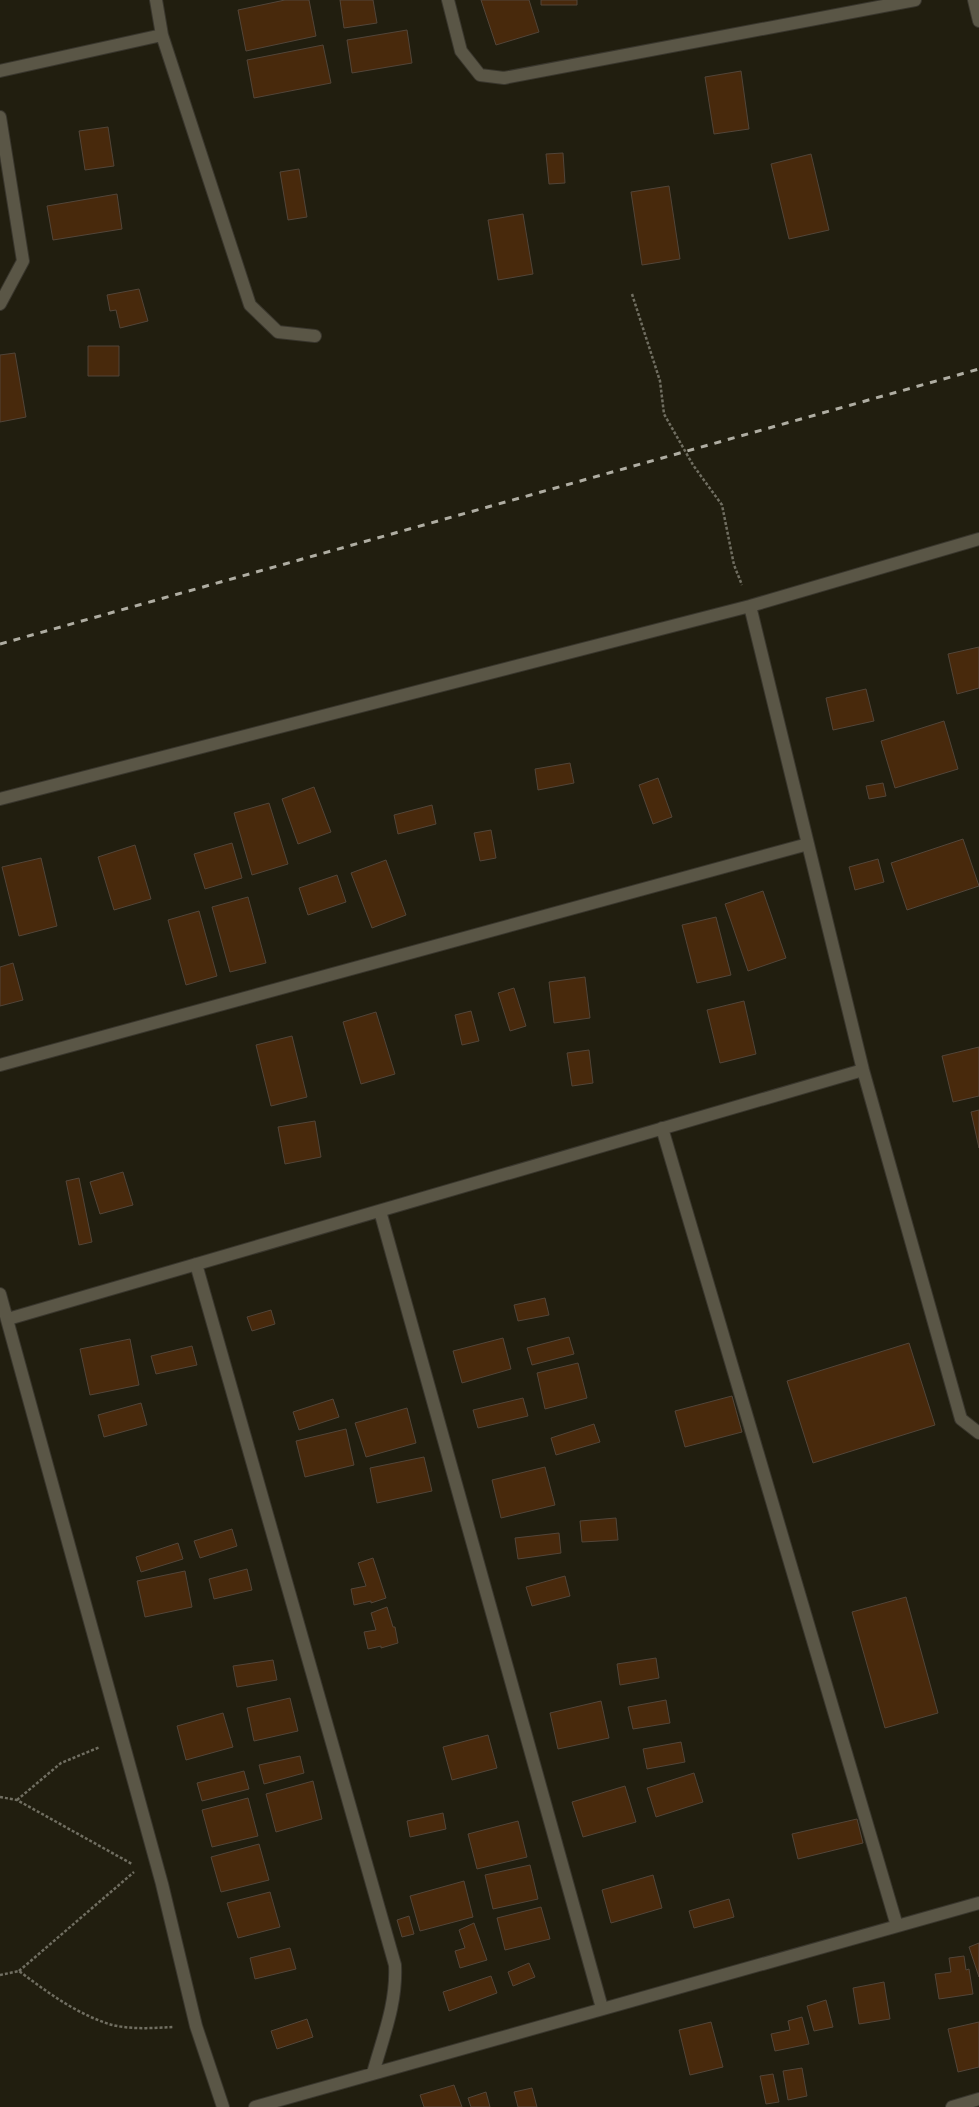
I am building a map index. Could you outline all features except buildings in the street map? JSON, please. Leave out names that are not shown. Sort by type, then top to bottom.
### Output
[{"type":"street","points":[[156,0],[162,35],[250,305],[278,332],[315,336]]},
{"type":"street","points":[[448,0],[461,51],[480,75],[504,78],[915,0]]},
{"type":"street","points":[[974,0],[979,21]]},
{"type":"street","points":[[0,71],[162,35]]},
{"type":"street","points":[[0,117],[23,261],[0,304]]},
{"type":"street","points":[[0,799],[750,606],[979,539]]},
{"type":"street","points":[[750,606],[863,1070],[962,1419],[979,1433]]},
{"type":"street","points":[[0,1065],[808,844]]},
{"type":"street","points":[[8,1320],[863,1070]]},
{"type":"street","points":[[662,1128],[897,1926]]},
{"type":"street","points":[[380,1211],[602,2008]]},
{"type":"street","points":[[196,1264],[395,1965],[396,1984],[394,2004],[386,2023],[373,2073]]},
{"type":"street","points":[[0,1294],[123,1738],[162,1884],[196,2026],[223,2107]]},
{"type":"street","points":[[254,2107],[979,1903]]},
{"type":"street","points":[[952,2107],[979,2099]]},
{"type":"path","points":[[632,294],[660,381],[664,414],[693,465],[722,505],[734,565],[750,606]]},
{"type":"path","points":[[17,1800],[61,1763],[123,1738]]},
{"type":"path","points":[[0,1797],[17,1800],[139,1868],[19,1971],[0,1975]]},
{"type":"path","points":[[19,1971],[59,2001],[110,2024],[147,2029],[196,2026]]},
{"type":"railway","points":[[0,644],[979,369]]}]
